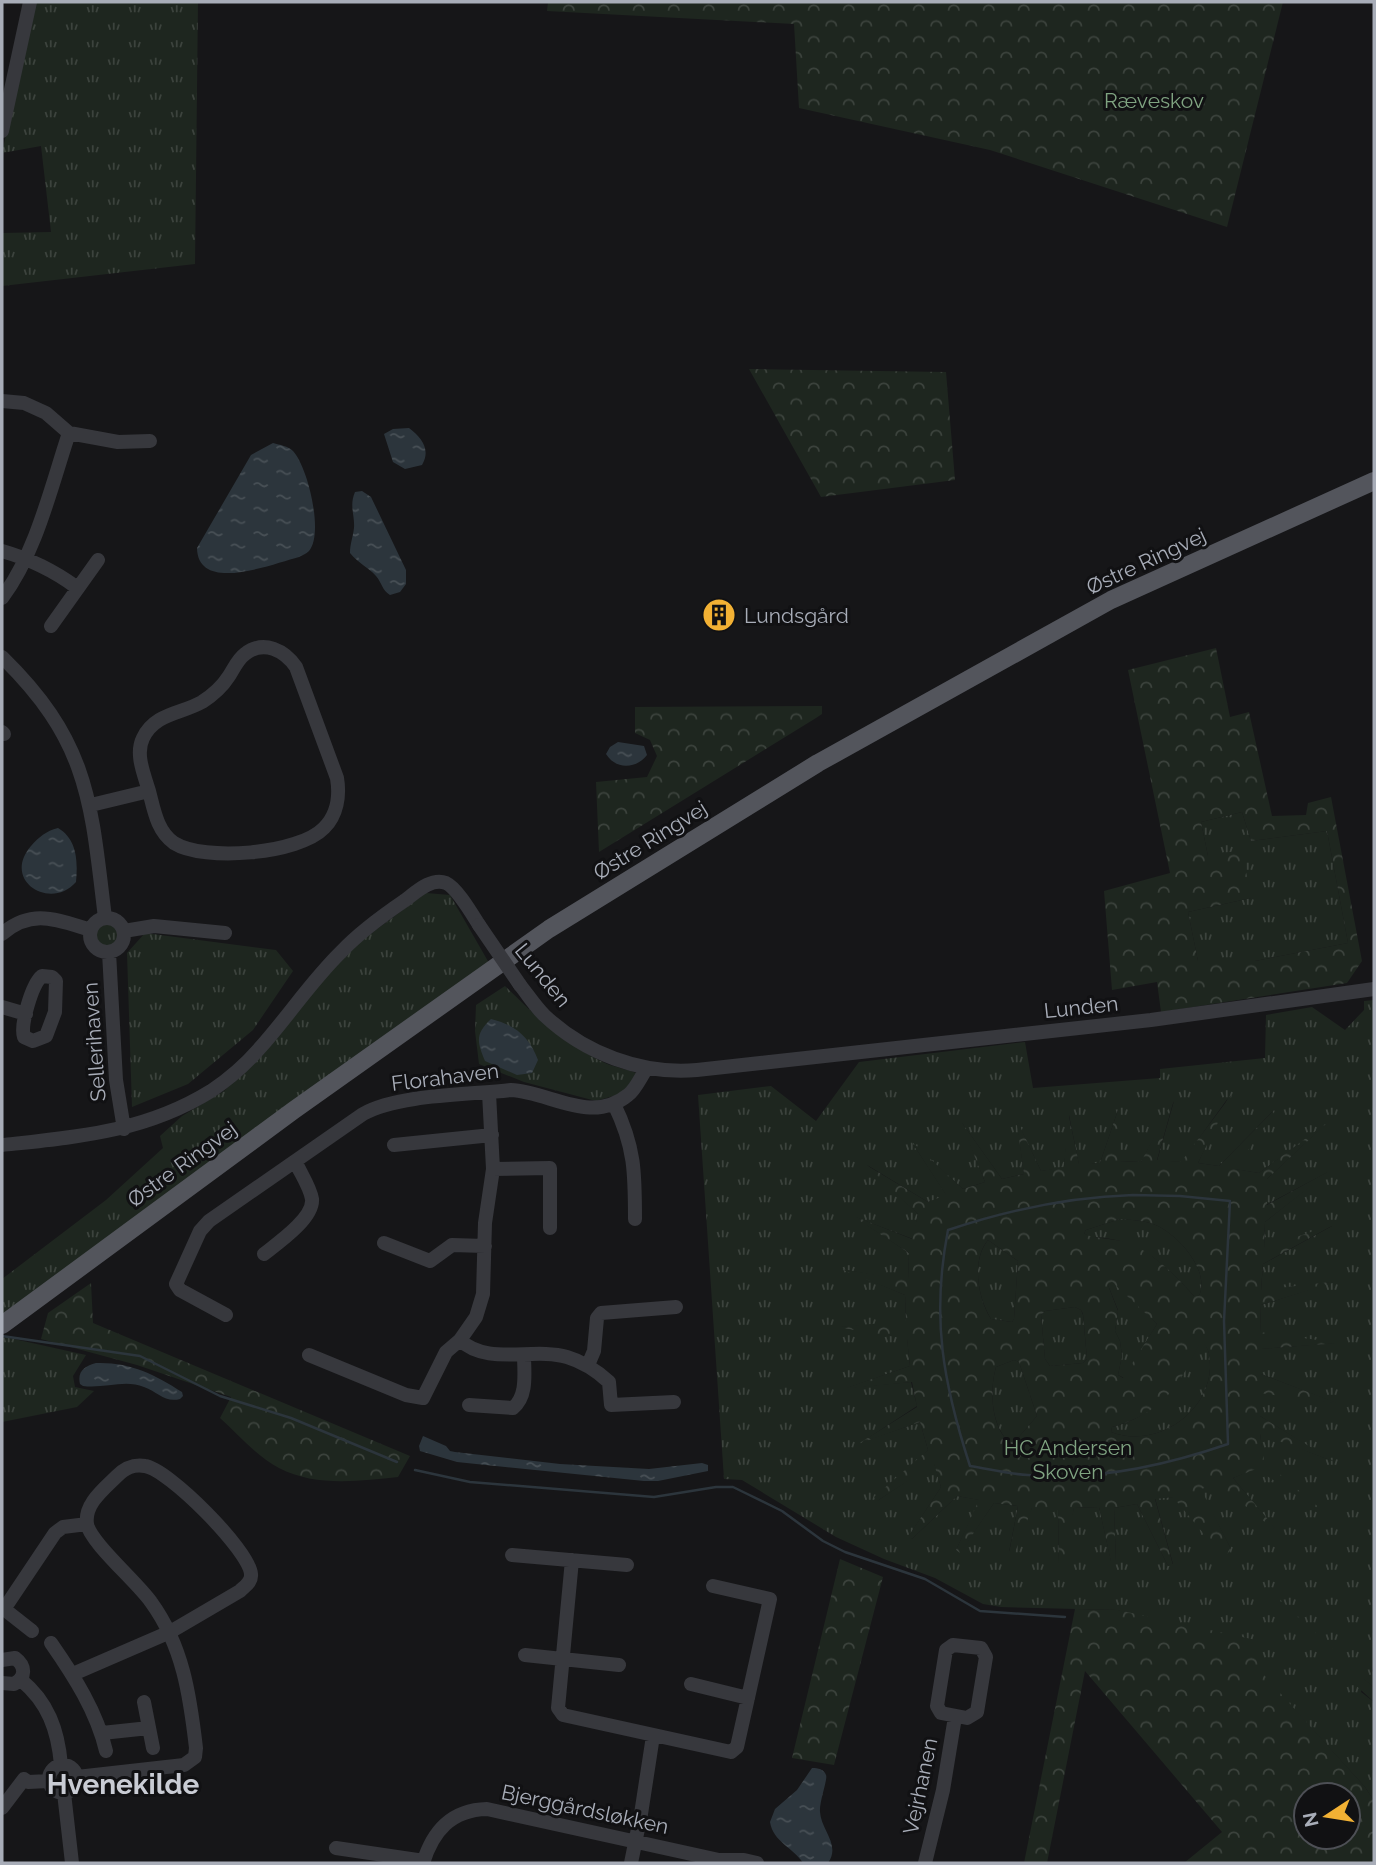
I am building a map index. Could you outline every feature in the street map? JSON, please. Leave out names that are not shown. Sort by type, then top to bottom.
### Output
[{"type":"main road","name":"Østre Ringvej","points":[[2,1325],[282,1118],[549,929],[806,770],[1111,600],[1374,481]]},
{"type":"street","points":[[2,131],[30,2]]},
{"type":"street","points":[[2,401],[24,403],[46,413],[69,433],[118,442],[150,441]]},
{"type":"street","points":[[2,598],[25,558],[37,529],[69,433]]},
{"type":"street","points":[[2,551],[56,572],[76,587]]},
{"type":"street","points":[[51,626],[76,587],[98,560]]},
{"type":"street","points":[[272,648],[286,654],[296,667],[337,778],[339,789],[335,811],[323,830],[300,843],[256,851],[225,855],[190,850],[172,841],[158,825],[149,791],[140,757],[141,744],[152,724],[169,714],[202,702],[218,690],[239,660],[253,650],[272,648]]},
{"type":"street","points":[[2,657],[27,681],[51,711],[70,745],[85,782],[91,805],[105,918]]},
{"type":"street","points":[[91,805],[149,791]]},
{"type":"street","name":"Lunden","points":[[2,1145],[124,1129],[173,1111],[228,1079],[259,1049],[342,951],[384,915],[422,888],[438,882],[447,883],[455,890],[542,1013],[580,1043],[612,1058],[647,1068],[690,1070],[874,1051],[1151,1020],[1374,989]]},
{"type":"street","points":[[2,934],[13,926],[35,918],[47,918],[91,930]]},
{"type":"street","points":[[105,918],[119,923],[124,931],[121,945],[109,952],[96,948],[90,940],[91,930],[96,922],[105,918]]},
{"type":"street","points":[[124,931],[154,926],[225,933]]},
{"type":"street","name":"Sellerihaven","points":[[109,952],[116,1080],[124,1129]]},
{"type":"street","points":[[2,1007],[26,1014]]},
{"type":"street","points":[[635,1219],[635,1169],[629,1140],[614,1104],[630,1094],[647,1068]]},
{"type":"street","name":"Florahaven","points":[[226,1315],[180,1290],[176,1284],[204,1225],[374,1108],[407,1100],[527,1091],[578,1107],[597,1109],[614,1104]]},
{"type":"street","points":[[309,1355],[406,1395],[423,1398],[446,1352],[460,1340],[476,1317],[483,1294],[493,1169],[489,1093]]},
{"type":"street","points":[[394,1145],[492,1135]]},
{"type":"street","points":[[264,1254],[297,1227],[310,1211],[312,1201],[296,1163]]},
{"type":"street","points":[[493,1169],[550,1168],[550,1228]]},
{"type":"street","points":[[384,1243],[430,1261],[452,1245],[485,1246]]},
{"type":"street","points":[[588,1365],[594,1352],[597,1318],[601,1313],[676,1307]]},
{"type":"street","points":[[460,1340],[482,1353],[553,1354],[588,1365],[609,1382],[611,1405],[674,1402]]},
{"type":"street","points":[[469,1405],[513,1408],[520,1403],[523,1395],[524,1355]]},
{"type":"street","points":[[73,1674],[170,1632],[240,1591],[249,1583],[252,1575],[248,1564],[210,1515],[162,1474],[148,1466],[135,1465],[124,1470],[95,1499],[89,1510],[87,1524],[92,1538],[139,1586],[170,1632],[188,1687],[195,1757],[184,1765],[77,1777]]},
{"type":"street","points":[[32,1631],[4,1609],[55,1533],[63,1527],[87,1524]]},
{"type":"street","points":[[512,1555],[627,1564]]},
{"type":"street","points":[[572,1560],[558,1707],[563,1715],[730,1752],[737,1747],[770,1599],[713,1586]]},
{"type":"street","points":[[51,1643],[73,1674],[102,1733],[106,1751]]},
{"type":"street","name":"Vejrhanen","points":[[953,1644],[981,1648],[986,1657],[977,1712],[967,1718],[955,1717],[941,1713],[937,1706],[946,1650],[953,1644]]},
{"type":"street","points":[[525,1655],[620,1665]]},
{"type":"street","points":[[2,1660],[11,1657],[21,1663],[24,1672],[14,1685],[2,1683]]},
{"type":"street","points":[[21,1679],[41,1700],[50,1716],[56,1731],[61,1765]]},
{"type":"street","points":[[691,1684],[748,1698]]},
{"type":"street","points":[[144,1702],[153,1748]]},
{"type":"street","name":"Vejrhanen","points":[[925,1863],[943,1790],[955,1717]]},
{"type":"street","points":[[102,1733],[149,1728]]},
{"type":"street","points":[[631,1863],[653,1736]]},
{"type":"street","points":[[61,1765],[73,1769],[77,1777],[75,1786],[64,1793],[52,1789],[49,1781],[53,1769],[61,1765]]},
{"type":"street","points":[[2,1808],[24,1779],[29,1782],[49,1781]]},
{"type":"street","points":[[64,1793],[72,1863]]},
{"type":"street","name":"Bjerggårdsløkken","points":[[336,1848],[424,1862],[430,1841],[442,1826],[455,1816],[482,1809],[635,1840],[722,1862],[744,1860],[757,1863]]},
{"type":"green space","points":[[35,2],[198,2],[195,264],[2,286],[2,233],[51,232],[41,146],[2,153]]},
{"type":"green space","name":"Ræveskov","points":[[548,2],[1283,2],[1227,227],[990,150],[799,108],[794,24],[547,11]]},
{"type":"green space","points":[[749,369],[946,372],[955,480],[821,497]]},
{"type":"green space","points":[[1216,648],[1230,717],[1249,712],[1272,816],[1306,815],[1308,803],[1331,797],[1362,961],[1347,983],[1161,1012],[1157,982],[1112,990],[1104,891],[1170,873],[1128,670]],"holes":[[[1242,812],[1251,841],[1327,831],[1348,943],[1255,961],[1198,961],[1188,912],[1251,898],[1242,850],[1208,856],[1201,822]]]},
{"type":"green space","points":[[822,706],[822,714],[816,718],[599,852],[596,782],[647,777],[657,756],[650,740],[635,733],[635,707]]},
{"type":"green space","points":[[1242,812],[1251,841],[1327,831],[1348,943],[1255,961],[1198,961],[1188,912],[1251,898],[1208,856],[1201,822]]},
{"type":"green space","points":[[426,893],[450,895],[489,963],[2,1315],[2,1279],[106,1200],[163,1148],[160,1136],[182,1116],[224,1091],[256,1061],[346,952]]},
{"type":"green space","points":[[107,924],[117,931],[118,935],[111,945],[107,946],[97,939],[96,935],[103,925]]},
{"type":"green space","points":[[145,933],[276,950],[293,971],[253,1030],[188,1084],[132,1107],[127,953]]},
{"type":"green space","points":[[505,986],[551,1029],[590,1056],[636,1073],[633,1083],[620,1094],[596,1101],[524,1082],[479,1064],[475,1031],[476,1005]]},
{"type":"green space","points":[[1374,1000],[1374,1688],[1364,1679],[1361,1692],[1374,1702],[1374,1801],[1362,1781],[1263,1675],[1118,1610],[1001,1607],[983,1604],[935,1578],[836,1537],[742,1480],[724,1479],[698,1095],[771,1086],[816,1121],[859,1062],[1025,1042],[1033,1088],[1160,1078],[1160,1069],[1265,1058],[1266,1015],[1312,1007],[1345,1030],[1364,1010],[1364,1001]],"holes":[[[1228,1098],[1198,1163],[1219,1166],[1275,1109],[1234,1169],[1259,1173],[1321,1128],[1267,1179],[1266,1205],[1328,1172],[1265,1222],[1264,1249],[1332,1226],[1263,1264],[1261,1291],[1333,1282],[1261,1305],[1260,1333],[1335,1343],[1261,1349],[1261,1374],[1336,1403],[1259,1392],[1260,1416],[1330,1460],[1260,1433],[1263,1461],[1322,1511],[1256,1468],[1233,1478],[1277,1531],[1218,1483],[1200,1489],[1231,1549],[1174,1497],[1155,1498],[1173,1564],[1168,1566],[1137,1504],[1114,1508],[1116,1562],[1111,1561],[1099,1507],[1074,1508],[1059,1564],[1058,1508],[1032,1508],[1009,1552],[1018,1506],[994,1503],[960,1552],[956,1550],[980,1500],[957,1496],[912,1539],[909,1536],[941,1487],[934,1463],[877,1501],[928,1450],[920,1422],[862,1442],[917,1406],[911,1382],[847,1388],[910,1366],[907,1338],[841,1327],[906,1322],[905,1295],[846,1270],[908,1281],[909,1253],[855,1217],[913,1239],[918,1214],[867,1165],[928,1202],[947,1196],[913,1144],[963,1189],[985,1182],[962,1123],[1002,1179],[1024,1174],[1017,1121],[1041,1171],[1064,1168],[1069,1115],[1079,1165],[1100,1163],[1118,1110],[1119,1161],[1141,1162],[1174,1101],[1157,1161],[1182,1162]]]},
{"type":"green space","name":"HC Andersen Skoven","points":[[1232,1094],[1198,1163],[1219,1166],[1280,1104],[1235,1169],[1259,1173],[1328,1122],[1267,1179],[1267,1205],[1333,1169],[1265,1222],[1264,1248],[1337,1223],[1263,1264],[1261,1290],[1339,1281],[1261,1305],[1260,1332],[1340,1343],[1261,1349],[1261,1374],[1340,1404],[1260,1393],[1260,1416],[1335,1462],[1260,1434],[1264,1461],[1329,1516],[1256,1469],[1233,1478],[1281,1535],[1218,1484],[1201,1489],[1231,1549],[1224,1558],[1173,1497],[1155,1499],[1173,1565],[1168,1566],[1137,1504],[1114,1508],[1116,1562],[1111,1562],[1099,1507],[1074,1508],[1063,1565],[1059,1564],[1058,1508],[1032,1508],[1014,1555],[1009,1553],[1018,1506],[994,1503],[960,1553],[956,1550],[979,1500],[957,1496],[912,1539],[908,1537],[941,1487],[934,1464],[877,1501],[874,1497],[928,1450],[920,1422],[858,1444],[917,1407],[912,1382],[843,1389],[910,1366],[907,1339],[837,1327],[906,1321],[905,1295],[841,1269],[908,1280],[909,1253],[851,1215],[912,1239],[918,1214],[863,1163],[928,1202],[946,1195],[911,1141],[963,1189],[985,1182],[960,1120],[1002,1179],[1024,1174],[1016,1118],[1041,1171],[1064,1167],[1068,1112],[1079,1164],[1100,1163],[1119,1107],[1119,1161],[1141,1162],[1175,1096],[1157,1160],[1181,1162]],"holes":[[[1120,1219],[1145,1222],[1162,1228],[1181,1243],[1196,1264],[1200,1275],[1199,1296],[1194,1296],[1149,1254],[1126,1242],[1087,1235],[1084,1233]],[[988,1240],[1018,1261],[1012,1322],[991,1319],[986,1311],[978,1280],[979,1258]],[[1112,1282],[1157,1324],[1123,1378],[1118,1375],[1122,1356],[1120,1341],[1115,1331],[1118,1311],[1108,1285]],[[1075,1307],[1081,1310],[1087,1359],[1083,1363],[1050,1366],[1045,1359],[1041,1315],[1045,1311]],[[1203,1343],[1210,1358],[1207,1385],[1200,1400],[1189,1413],[1161,1432],[1144,1436],[1111,1432],[1112,1427],[1128,1422],[1155,1407],[1184,1374],[1199,1345]],[[1014,1360],[1019,1362],[1037,1416],[1012,1445],[1000,1429],[993,1409],[996,1367]]]},
{"type":"green space","points":[[1120,1219],[1153,1224],[1181,1243],[1196,1264],[1200,1275],[1199,1296],[1194,1296],[1171,1272],[1148,1254],[1121,1241],[1089,1237],[1084,1233]]},
{"type":"green space","points":[[988,1240],[1018,1261],[1012,1322],[991,1319],[983,1301],[978,1269],[979,1258]]},
{"type":"green space","points":[[1114,1282],[1157,1324],[1124,1378],[1118,1375],[1122,1356],[1120,1341],[1115,1331],[1118,1310],[1108,1285]]},
{"type":"green space","points":[[91,1283],[93,1323],[410,1456],[398,1477],[337,1481],[293,1474],[263,1458],[220,1418],[231,1397],[137,1365],[41,1339],[48,1313]]},
{"type":"green space","points":[[1075,1307],[1081,1310],[1083,1315],[1087,1359],[1083,1363],[1050,1366],[1045,1359],[1041,1315],[1045,1311]]},
{"type":"green space","points":[[5,1337],[86,1355],[73,1376],[75,1387],[94,1391],[77,1407],[2,1422],[2,1339]]},
{"type":"green space","points":[[1203,1342],[1210,1357],[1207,1385],[1200,1400],[1189,1413],[1161,1432],[1128,1436],[1111,1432],[1112,1427],[1142,1415],[1165,1396],[1184,1372],[1199,1344]]},
{"type":"green space","points":[[1014,1360],[1019,1362],[1037,1416],[1012,1445],[1000,1429],[992,1398],[996,1367]]},
{"type":"green space","points":[[840,1559],[883,1577],[834,1765],[792,1758]]},
{"type":"green space","points":[[1270,1590],[1374,1688],[1374,1702],[1261,1598]]},
{"type":"green space","points":[[1075,1609],[1118,1610],[1256,1640],[1264,1675],[1360,1781],[1292,1781],[1292,1851],[1362,1851],[1362,1784],[1374,1801],[1374,1863],[1184,1863],[1222,1832],[1085,1671],[1047,1863],[1024,1863]]},
{"type":"water","points":[[409,428],[421,440],[426,454],[422,465],[405,469],[393,462],[384,434],[393,429]]},
{"type":"water","points":[[273,443],[293,451],[309,485],[315,530],[309,551],[299,557],[255,569],[223,573],[210,570],[201,562],[197,548],[251,455]]},
{"type":"water","points":[[362,491],[371,497],[406,570],[406,584],[400,592],[390,595],[387,593],[376,576],[350,553],[354,528],[353,497],[355,492]]},
{"type":"water","points":[[618,742],[644,746],[647,755],[632,765],[615,763],[606,754],[610,747]]},
{"type":"water","points":[[58,828],[73,844],[77,866],[76,882],[66,890],[54,894],[43,893],[25,880],[23,859],[40,837]]},
{"type":"water","points":[[491,1019],[514,1028],[526,1038],[538,1060],[532,1073],[517,1075],[485,1061],[479,1038],[482,1029]]},
{"type":"water","points":[[96,1363],[141,1370],[182,1392],[183,1396],[170,1400],[144,1387],[129,1384],[83,1386],[79,1379],[81,1372]]},
{"type":"water","points":[[423,1436],[455,1452],[560,1464],[649,1469],[702,1463],[708,1465],[708,1471],[658,1481],[644,1481],[457,1462],[420,1451]]},
{"type":"water","points":[[812,1768],[824,1771],[826,1775],[820,1812],[832,1850],[828,1863],[803,1863],[779,1840],[770,1822],[775,1809],[797,1790]]},
{"type":"waterway","points":[[1133,1195],[1230,1201],[1224,1321],[1228,1444],[1155,1465],[1104,1474],[1028,1475],[970,1466],[953,1406],[942,1350],[940,1292],[948,1230],[1039,1206],[1086,1198],[1133,1195]]},
{"type":"waterway","points":[[2,1336],[140,1356],[220,1396],[291,1418],[397,1462]]},
{"type":"waterway","points":[[415,1470],[470,1482],[654,1497],[716,1487],[733,1487],[782,1511],[823,1541],[845,1552],[925,1579],[980,1611],[1065,1617]]},
{"type":"place","name":"Lundsgård","points":[[719,615]]},
{"type":"district","name":"Hvenekilde","points":[[123,1784]]}]
